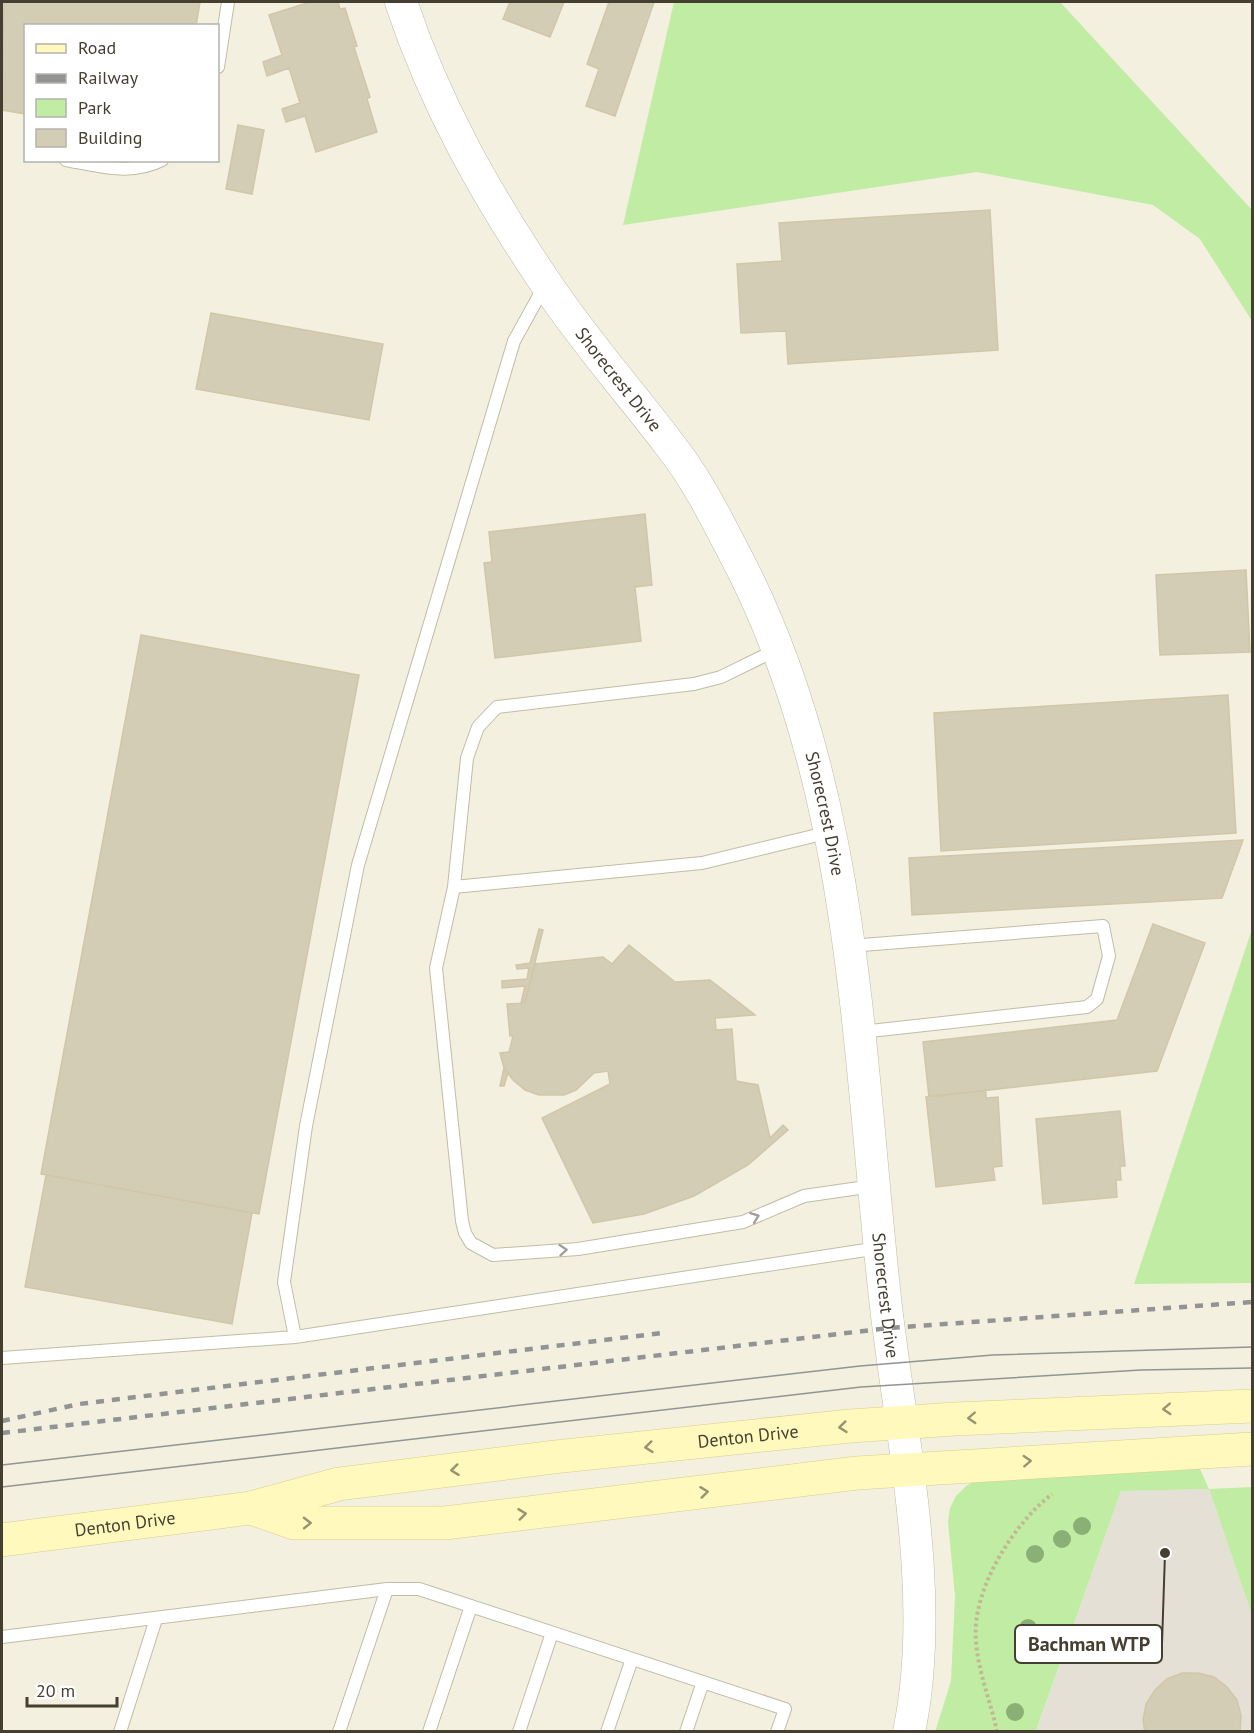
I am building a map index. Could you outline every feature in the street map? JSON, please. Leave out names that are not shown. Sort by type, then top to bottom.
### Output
[{"type":"main road","name":"Denton Drive","points":[[2,1540],[251,1508],[339,1484],[554,1457],[901,1423],[1239,1406]]},
{"type":"main road","name":"Denton Drive","points":[[251,1508],[294,1523],[445,1523],[906,1469],[1240,1450]]},
{"type":"street","name":"Shorecrest Drive","points":[[401,2],[420,61],[473,167],[546,284],[673,448],[739,561],[780,648],[817,767],[831,831],[859,1032],[879,1248],[901,1423],[920,1604],[920,1653],[909,1731]]},
{"type":"lane","points":[[219,60],[228,2]]},
{"type":"lane","points":[[77,162],[121,170],[153,165],[158,162]]},
{"type":"lane","points":[[295,1337],[284,1282],[306,1126],[357,865],[514,341],[546,284]]},
{"type":"lane","points":[[780,648],[721,677],[694,684],[497,707],[478,727],[467,758],[454,886],[436,968],[462,1221],[471,1243],[493,1255],[578,1249],[743,1222],[804,1196],[873,1186]]},
{"type":"lane","points":[[454,886],[702,863],[831,831]]},
{"type":"lane","points":[[848,946],[1103,927],[1109,956],[1097,999],[1087,1007],[859,1032]]},
{"type":"lane","points":[[2,1358],[295,1337],[879,1248]]},
{"type":"lane","points":[[339,1731],[387,1589]]},
{"type":"lane","points":[[2,1637],[387,1589],[419,1589],[784,1709],[777,1731]]},
{"type":"lane","points":[[429,1731],[471,1606]]},
{"type":"lane","points":[[120,1731],[156,1619]]},
{"type":"lane","points":[[519,1731],[552,1633]]},
{"type":"lane","points":[[607,1731],[632,1659]]},
{"type":"lane","points":[[686,1731],[703,1682]]},
{"type":"path","points":[[997,1731],[976,1641],[976,1616],[982,1592],[1005,1548],[1046,1498],[1060,1487]]},
{"type":"shaded area","points":[[1209,1489],[1252,1615],[1252,1731],[1036,1732],[1121,1491]]},
{"type":"green space","points":[[674,2],[1060,2],[1252,210],[1252,321],[1200,239],[1153,205],[977,172],[623,225]]},
{"type":"green space","points":[[1252,929],[1252,1283],[1134,1284]]},
{"type":"green space","points":[[1200,1469],[1209,1489],[1121,1491],[1036,1731],[935,1732],[951,1681],[955,1596],[948,1522],[950,1508],[956,1496],[966,1486],[978,1479]]},
{"type":"green space","points":[[1252,1487],[1252,1615],[1209,1489]]},
{"type":"building","points":[[4,2],[200,2],[196,24],[24,24],[24,114],[2,110]]},
{"type":"building","points":[[310,2],[338,2],[340,9],[345,8],[357,46],[354,47],[370,97],[367,99],[377,132],[316,152],[305,116],[286,122],[282,109],[300,103],[289,68],[267,76],[263,62],[282,55],[269,15]]},
{"type":"building","points":[[510,2],[564,2],[550,37],[503,19]]},
{"type":"building","points":[[609,2],[654,2],[615,116],[586,106],[599,69],[587,64]]},
{"type":"building","points":[[238,125],[264,130],[252,194],[226,189]]},
{"type":"building","points":[[990,210],[998,350],[788,364],[786,331],[741,333],[737,264],[782,261],[779,223]]},
{"type":"building","points":[[211,313],[383,344],[369,420],[196,389]]},
{"type":"building","points":[[645,514],[652,585],[635,587],[641,641],[495,658],[484,563],[492,562],[489,532]]},
{"type":"building","points":[[1246,570],[1250,652],[1160,655],[1156,575]]},
{"type":"building","points":[[141,635],[359,675],[259,1214],[41,1174]]},
{"type":"building","points":[[1228,695],[1236,833],[941,851],[934,713]]},
{"type":"building","points":[[1243,840],[1222,898],[912,915],[909,858]]},
{"type":"building","points":[[1153,924],[1205,943],[1157,1071],[929,1097],[923,1042],[1117,1020]]},
{"type":"building","points":[[539,929],[543,930],[525,1003],[521,1003],[525,986],[502,988],[502,981],[527,979],[529,968],[517,969],[516,965],[530,963]]},
{"type":"building","points":[[629,945],[675,982],[710,980],[755,1015],[715,1018],[716,1030],[732,1029],[736,1081],[758,1085],[770,1138],[783,1125],[788,1130],[748,1165],[694,1196],[644,1214],[593,1223],[542,1118],[610,1084],[608,1071],[594,1073],[576,1090],[564,1095],[539,1095],[525,1090],[513,1080],[504,1068],[500,1053],[509,1052],[513,1036],[510,1036],[507,1004],[525,1003],[535,964],[603,957],[612,964]]},
{"type":"building","points":[[504,1068],[508,1073],[504,1086],[500,1086]]},
{"type":"building","points":[[986,1090],[986,1098],[998,1097],[1002,1166],[993,1167],[995,1180],[936,1187],[926,1097]]},
{"type":"building","points":[[1120,1111],[1125,1166],[1120,1166],[1121,1180],[1116,1180],[1117,1197],[1043,1204],[1036,1119]]},
{"type":"building","points":[[46,1175],[252,1213],[232,1324],[25,1287]]},
{"type":"building","points":[[1182,1673],[1198,1673],[1214,1677],[1227,1687],[1237,1700],[1241,1715],[1240,1732],[1145,1732],[1143,1720],[1146,1704],[1155,1690],[1167,1679]]},
{"type":"tram line","points":[[2,1465],[860,1366],[993,1355],[1252,1347]]},
{"type":"tram line","points":[[2,1487],[861,1387],[1141,1370],[1252,1368]]},
{"type":"railway","points":[[2,1433],[889,1328],[1252,1302]]},
{"type":"railway","points":[[2,1421],[79,1404],[662,1333]]},
{"type":"place","name":"Bachman WTP","points":[[1165,1553]]}]
